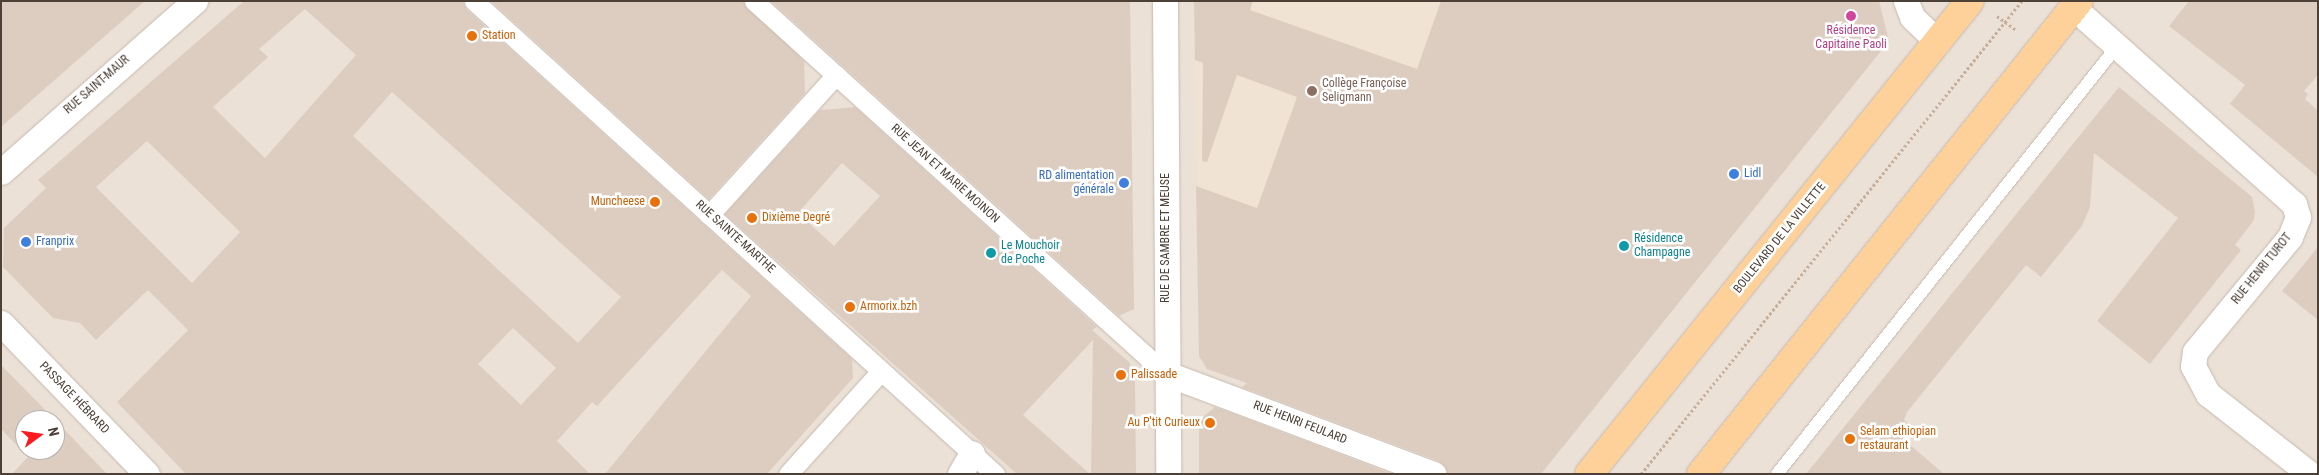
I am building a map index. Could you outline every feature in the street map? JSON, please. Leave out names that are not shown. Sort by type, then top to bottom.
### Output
[{"type":"main road","name":"BOULEVARD DE LA VILLETTE","points":[[1589,474],[1970,1]]},
{"type":"main road","points":[[1701,474],[2077,4]]},
{"type":"street","name":"RUE SAINT-MAUR","points":[[1,172],[196,1]]},
{"type":"street","name":"RUE SAINTE-MARTHE","points":[[474,1],[881,371],[966,464],[995,474]]},
{"type":"street","name":"RUE JEAN ET MARIE MOINON","points":[[754,1],[1165,372]]},
{"type":"street","name":"RUE DE SAMBRE ET MEUSE","points":[[1165,1],[1165,372],[1168,474]]},
{"type":"street","points":[[1906,1],[1912,17],[1938,42]]},
{"type":"street","name":"RUE HENRI TUROT","points":[[2077,4],[2118,45],[2294,204],[2298,217],[2290,237],[2195,352],[2193,366],[2208,394],[2310,474]]},
{"type":"street","points":[[710,215],[836,76]]},
{"type":"street","name":"PASSAGE HÉBRARD","points":[[1,323],[147,474]]},
{"type":"street","points":[[788,474],[881,371]]},
{"type":"street","name":"RUE HENRI FEULARD","points":[[1165,372],[1434,474]]},
{"type":"lane","points":[[1777,474],[2118,45]]},
{"type":"path","points":[[1641,474],[2022,1]]},
{"type":"shaded area","points":[[1,1],[2318,1],[2318,474],[1,474]]},
{"type":"shaded area","name":"Collège Françoise Seligmann","points":[[1194,1],[1462,1],[1406,155],[1198,240]]},
{"type":"building","points":[[1,1],[145,1],[1,127]]},
{"type":"building","points":[[244,1],[463,1],[466,9],[852,359],[853,378],[767,474],[605,474],[751,296],[722,270],[597,406],[592,402],[557,441],[590,474],[186,474],[117,402],[188,330],[148,290],[96,340],[80,323],[53,318],[3,267],[4,228],[46,188],[38,180]],"holes":[[[305,9],[356,55],[265,158],[213,107],[268,57],[259,49]],[[392,92],[621,297],[578,343],[353,136]],[[147,141],[240,232],[192,283],[96,187]],[[513,328],[556,368],[521,405],[478,364]]]},
{"type":"building","points":[[491,1],[743,1],[804,61],[805,93],[709,199]]},
{"type":"building","points":[[771,1],[1130,1],[1134,309],[1119,316]]},
{"type":"building","points":[[1194,1],[1253,1],[1250,10],[1417,69],[1441,1],[1879,1],[1889,41],[1541,474],[1448,474],[1439,461],[1242,387],[1247,383],[1207,369],[1199,356],[1196,186],[1257,208],[1297,97],[1237,75],[1207,162],[1202,161],[1203,63],[1195,60]]},
{"type":"building","points":[[2189,1],[2318,1],[2318,75],[2304,91],[2308,94],[2305,99],[2318,111],[2318,177],[2230,104],[2245,85],[2169,26]]},
{"type":"building","points":[[2119,87],[2252,197],[2255,212],[2254,220],[2235,245],[2241,250],[2150,364],[2097,321],[2178,218],[2094,153],[2090,207],[2082,226],[2041,277],[2026,265],[1907,412],[1904,420],[1912,427],[1903,439],[1944,474],[1806,474]]},
{"type":"building","points":[[855,107],[1097,327],[1092,330],[1129,362],[1135,376],[1136,474],[1091,474],[1093,340],[1023,415],[1090,474],[1017,474],[725,214],[820,110]],"holes":[[[842,163],[880,196],[834,246],[798,213]]]},
{"type":"building","points":[[2318,247],[2318,320],[2282,291]]},
{"type":"building","points":[[1,365],[45,410],[15,410],[15,444],[1,429]]},
{"type":"building","points":[[1215,407],[1392,474],[1199,474],[1199,420]]},
{"type":"building","points":[[65,430],[107,474],[12,474],[25,460],[65,460]]},
{"type":"place","name":"Résidence Capitaine Paoli","points":[[1851,16]]},
{"type":"place","name":"Station","points":[[472,36]]},
{"type":"place","name":"Collège Françoise Seligmann","points":[[1312,91]]},
{"type":"place","name":"Lidl","points":[[1734,174]]},
{"type":"place","name":"RD alimentation générale","points":[[1124,183]]},
{"type":"place","name":"Muncheese","points":[[655,202]]},
{"type":"place","name":"Dixième Degré","points":[[752,218]]},
{"type":"place","name":"Franprix","points":[[26,242]]},
{"type":"place","name":"Résidence Champagne","points":[[1624,246]]},
{"type":"place","name":"Le Mouchoir de Poche","points":[[991,253]]},
{"type":"place","name":"Armorix.bzh","points":[[850,307]]},
{"type":"place","name":"Palissade","points":[[1121,375]]},
{"type":"place","name":"Au P'tit Curieux","points":[[1210,423]]},
{"type":"place","name":"Selam ethiopian restaurant","points":[[1850,439]]}]
